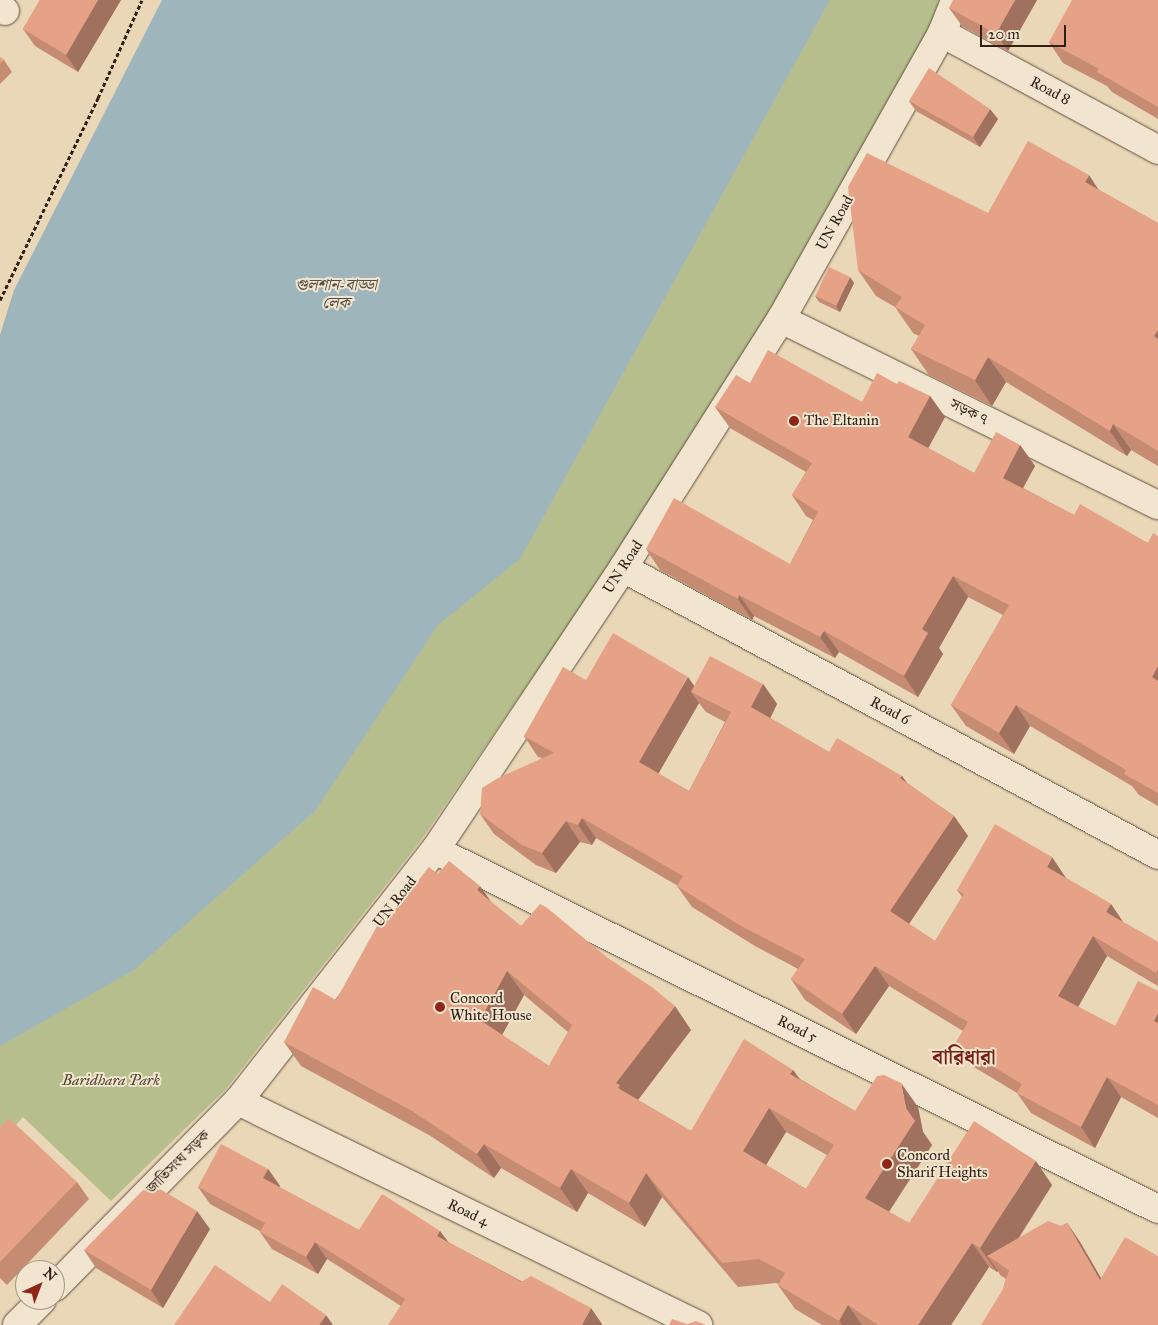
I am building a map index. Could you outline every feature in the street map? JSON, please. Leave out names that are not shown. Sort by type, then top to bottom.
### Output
[{"type":"street","name":"UN Road","points":[[238,1101],[435,850],[623,568],[781,319],[942,33],[955,0]]},
{"type":"street","name":"Road 8","points":[[942,33],[1158,150]]},
{"type":"street","name":"সড়ক ৭","points":[[781,319],[1158,505]]},
{"type":"street","name":"Road 6","points":[[623,568],[1158,855]]},
{"type":"street","name":"Road 5","points":[[435,850],[1158,1209]]},
{"type":"street","name":"জাতিসংঘ সড়ক","points":[[65,1277],[238,1101]]},
{"type":"street","name":"Road 4","points":[[238,1101],[698,1325]]},
{"type":"street","points":[[17,1325],[32,1310]]},
{"type":"path","points":[[0,300],[98,98],[142,0]]},
{"type":"green space","name":"Baridhara Park","points":[[822,0],[939,0],[929,28],[771,313],[606,570],[422,839],[226,1089],[111,1201],[23,1117],[0,1143],[0,1044]]},
{"type":"water","name":"গুলশান-বাড্ডা লেক","points":[[162,0],[830,0],[520,559],[438,625],[315,811],[134,970],[0,1046],[0,335],[14,290]]},
{"type":"building","points":[[40,0],[98,0],[66,55],[23,29]]},
{"type":"building","points":[[953,0],[1015,0],[996,34],[949,8]]},
{"type":"building","points":[[1072,0],[1158,0],[1158,107],[1097,72],[1099,69],[1049,42]]},
{"type":"building","points":[[929,68],[990,109],[973,137],[909,101]]},
{"type":"building","points":[[1028,141],[1089,175],[1085,182],[1158,223],[1158,330],[1154,336],[1158,339],[1158,451],[1113,424],[1110,431],[988,357],[975,380],[911,349],[925,325],[895,307],[902,297],[858,270],[848,187],[867,153],[988,213]]},
{"type":"building","points":[[829,267],[850,277],[836,306],[815,296]]},
{"type":"building","points":[[768,350],[862,402],[877,373],[897,384],[899,381],[930,396],[908,437],[974,473],[996,432],[1020,445],[1003,478],[1074,515],[1080,504],[1148,543],[1153,533],[1158,536],[1158,666],[1152,677],[1158,681],[1158,793],[1124,774],[1126,770],[1016,705],[999,733],[951,705],[1009,605],[953,576],[922,629],[928,633],[904,676],[824,631],[820,637],[739,595],[738,599],[646,549],[674,498],[790,564],[818,512],[792,495],[812,463],[715,407],[736,375],[750,383]]},
{"type":"building","points":[[613,633],[688,677],[639,762],[689,791],[731,712],[691,692],[710,656],[763,684],[751,707],[829,752],[837,738],[902,776],[900,778],[954,816],[890,911],[935,941],[964,894],[957,890],[995,824],[1052,857],[1047,867],[1111,904],[1106,912],[1158,942],[1158,969],[1156,973],[1093,936],[1058,996],[1115,1026],[1138,981],[1158,991],[1158,1013],[1154,1021],[1158,1023],[1158,1105],[1107,1077],[1081,1127],[1017,1093],[1022,1084],[955,1044],[968,1022],[875,966],[842,1014],[791,979],[805,959],[741,926],[677,886],[683,876],[582,818],[578,825],[566,821],[542,853],[522,845],[480,814],[482,788],[498,778],[554,753],[524,736],[563,667],[586,680]]},
{"type":"building","points":[[449,861],[480,886],[477,890],[521,926],[540,904],[546,907],[608,958],[653,988],[675,1006],[616,1083],[620,1085],[618,1088],[691,1131],[744,1039],[793,1070],[790,1074],[855,1111],[877,1076],[884,1075],[901,1083],[906,1108],[915,1121],[865,1198],[909,1223],[974,1121],[1036,1161],[980,1248],[972,1243],[918,1325],[878,1325],[848,1305],[839,1321],[778,1285],[785,1273],[759,1259],[722,1263],[646,1173],[629,1203],[571,1169],[560,1188],[484,1144],[477,1154],[412,1111],[284,1042],[313,987],[336,1000],[381,919],[386,921],[429,867],[438,874]],"holes":[[[507,971],[572,1025],[549,1066],[480,1020]],[[769,1108],[834,1145],[806,1189],[743,1151]]]},
{"type":"building","points":[[9,1118],[77,1182],[0,1262],[0,1128]]},
{"type":"building","points":[[221,1144],[268,1169],[263,1178],[359,1230],[382,1194],[440,1231],[437,1236],[521,1282],[531,1276],[591,1308],[582,1325],[388,1325],[405,1299],[315,1242],[306,1257],[260,1232],[265,1223],[198,1187]]},
{"type":"building","points":[[150,1183],[197,1211],[151,1290],[84,1250]]},
{"type":"building","points":[[1048,1221],[1061,1226],[1067,1223],[1100,1280],[1125,1237],[1158,1256],[1158,1325],[981,1325],[1003,1289],[1009,1270],[987,1256]]},
{"type":"building","points":[[215,1265],[270,1302],[282,1284],[326,1315],[319,1325],[174,1325]]},
{"type":"building","points":[[672,1319],[687,1324],[696,1321],[706,1325],[669,1325]]},
{"type":"place","name":"The Eltanin","points":[[794,421]]},
{"type":"place","name":"Concord White House","points":[[440,1007]]},
{"type":"place","name":"Concord Sharif Heights","points":[[887,1164]]},
{"type":"district","name":"বারিধারা","points":[[964,1057]]}]
